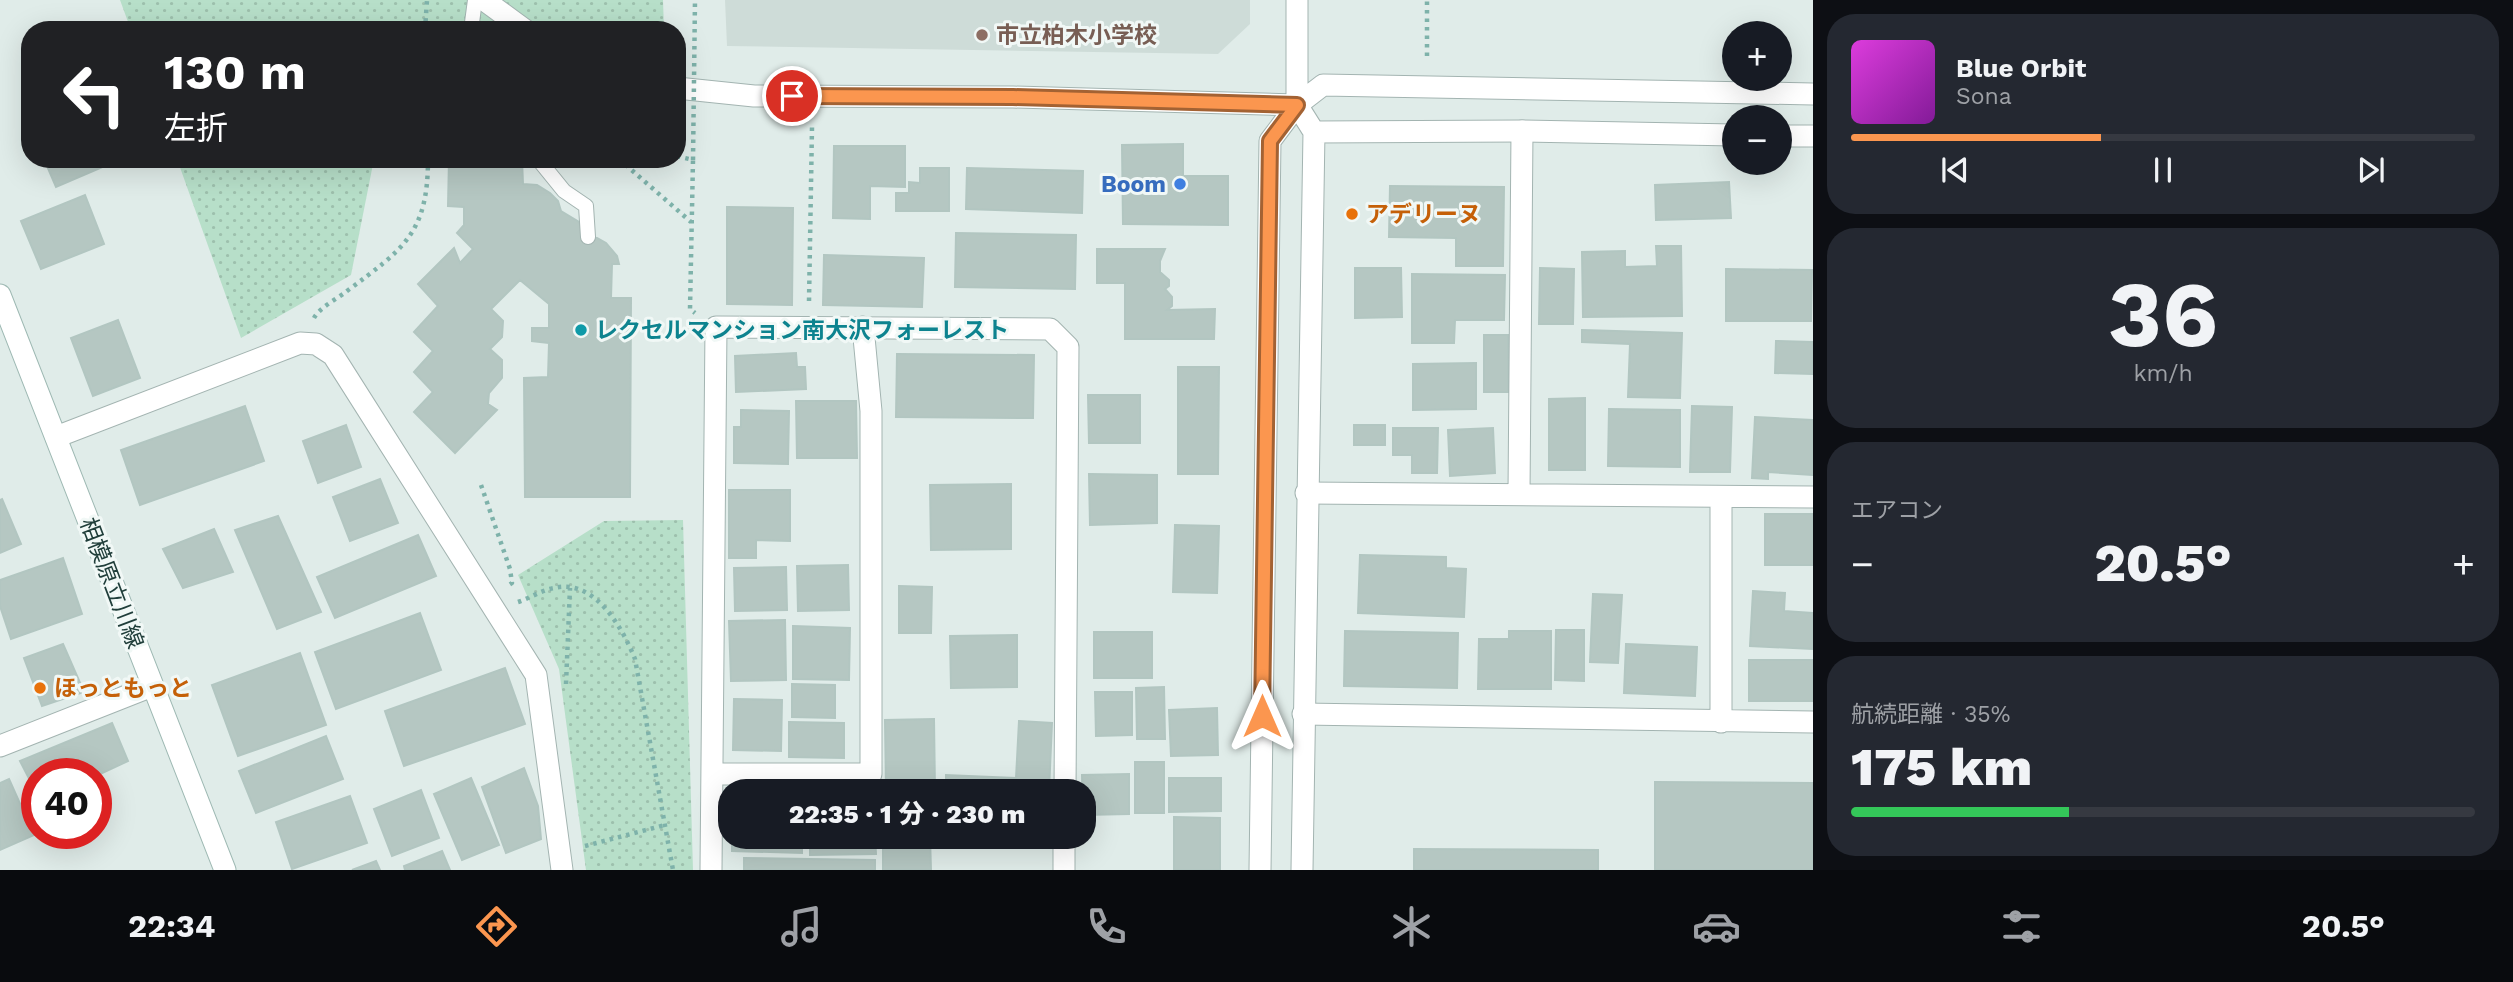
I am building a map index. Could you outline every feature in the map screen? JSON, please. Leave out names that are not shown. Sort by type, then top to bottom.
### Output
[{"type":"street","points":[[484,0],[513,21]]},
{"type":"street","points":[[1297,0],[1297,105],[1314,132],[1306,493],[1302,870]]},
{"type":"street","points":[[1260,870],[1270,141],[1297,105],[1322,85],[1813,94]]},
{"type":"street","points":[[686,89],[754,96],[1013,97],[1297,105]]},
{"type":"street","points":[[1314,132],[1522,131],[1722,135]]},
{"type":"street","points":[[1518,493],[1522,131]]},
{"type":"street","points":[[1792,136],[1813,136]]},
{"type":"street","name":"相模原立川線","points":[[0,295],[225,870]]},
{"type":"street","points":[[711,870],[716,327],[1050,329],[1068,347],[1065,779]]},
{"type":"street","points":[[712,774],[871,774],[871,411],[863,327]]},
{"type":"street","points":[[56,437],[300,344],[324,347],[333,355],[536,675],[561,861]]},
{"type":"street","points":[[1306,493],[1813,497]]},
{"type":"street","points":[[1721,498],[1721,722]]},
{"type":"street","points":[[0,746],[152,686]]},
{"type":"street","points":[[1303,714],[1813,722]]},
{"type":"street","points":[[1064,849],[1064,870]]},
{"type":"lane","points":[[472,21],[475,0]]},
{"type":"lane","points":[[545,168],[564,191],[586,206],[588,237]]},
{"type":"path","points":[[426,21],[427,0]]},
{"type":"path","points":[[695,0],[690,309],[716,327]]},
{"type":"path","points":[[1427,0],[1427,56]]},
{"type":"path","points":[[809,326],[812,127]]},
{"type":"path","points":[[686,158],[693,160]]},
{"type":"path","points":[[316,314],[396,255],[421,220],[428,191],[428,168]]},
{"type":"path","points":[[629,168],[691,222]]},
{"type":"path","points":[[481,485],[510,569],[512,583]]},
{"type":"path","points":[[496,611],[555,587],[570,587],[596,599],[613,618],[635,659],[673,870]]},
{"type":"path","points":[[561,861],[665,825]]},
{"type":"shaded area","name":"市立柏木小学校","points":[[725,0],[1250,0],[1250,24],[1218,54],[727,46]]},
{"type":"green space","points":[[120,0],[663,0],[664,21],[128,21]]},
{"type":"green space","points":[[180,168],[372,168],[351,275],[241,338]]},
{"type":"green space","points":[[683,520],[693,870],[586,870],[559,669],[518,575],[604,521]]},
{"type":"building","points":[[1183,144],[1183,176],[1228,176],[1228,225],[1123,224],[1122,145]]},
{"type":"building","points":[[834,146],[905,146],[905,187],[870,186],[870,219],[833,218]]},
{"type":"building","points":[[48,168],[100,168],[56,187]]},
{"type":"building","name":"レクセルマンション南大沢フォーレスト","points":[[449,168],[522,168],[523,184],[537,185],[550,193],[558,201],[561,211],[579,222],[586,237],[597,238],[606,243],[617,256],[619,264],[612,264],[611,298],[631,298],[630,497],[525,497],[524,378],[548,377],[549,343],[532,341],[532,328],[549,328],[549,304],[520,280],[491,309],[503,321],[502,337],[490,349],[502,360],[502,378],[489,393],[488,404],[497,410],[455,453],[414,412],[433,392],[414,372],[433,351],[414,332],[438,306],[418,284],[454,248],[460,263],[473,249],[457,233],[464,225],[464,207],[448,206]]},
{"type":"building","points":[[920,168],[949,168],[949,211],[896,211],[896,193],[909,193],[909,182],[920,183]]},
{"type":"building","points":[[967,168],[1083,171],[1082,213],[966,209]]},
{"type":"building","points":[[1729,182],[1731,218],[1656,220],[1655,185]]},
{"type":"building","points":[[1390,186],[1504,187],[1503,266],[1456,266],[1456,238],[1389,237]]},
{"type":"building","points":[[85,195],[104,244],[41,269],[21,221]]},
{"type":"building","points":[[727,207],[793,208],[792,305],[727,304]]},
{"type":"building","points":[[956,233],[1076,235],[1075,289],[955,287]]},
{"type":"building","points":[[1656,246],[1681,246],[1682,316],[1583,317],[1582,252],[1625,251],[1625,267],[1657,266]]},
{"type":"building","points":[[1097,249],[1165,249],[1160,261],[1160,272],[1169,280],[1169,286],[1165,289],[1172,297],[1172,306],[1167,310],[1215,309],[1214,339],[1125,339],[1125,283],[1097,283]]},
{"type":"building","points":[[824,255],[924,258],[922,307],[823,305]]},
{"type":"building","points":[[1355,268],[1401,268],[1402,317],[1355,318]]},
{"type":"building","points":[[1540,268],[1574,269],[1573,324],[1539,324]]},
{"type":"building","points":[[1726,269],[1812,270],[1811,321],[1726,321]]},
{"type":"building","points":[[1412,274],[1505,275],[1504,320],[1455,320],[1454,343],[1412,343]]},
{"type":"building","points":[[118,320],[140,378],[93,396],[71,338]]},
{"type":"building","points":[[1582,330],[1682,333],[1680,398],[1628,397],[1630,344],[1582,342]]},
{"type":"building","points":[[1484,335],[1508,335],[1508,392],[1484,392]]},
{"type":"building","points":[[1776,341],[1813,342],[1813,374],[1775,373]]},
{"type":"building","points":[[796,353],[797,367],[805,367],[806,389],[736,392],[735,356]]},
{"type":"building","points":[[897,354],[1034,355],[1033,418],[896,417]]},
{"type":"building","points":[[1476,363],[1476,409],[1413,410],[1413,364]]},
{"type":"building","points":[[1178,367],[1219,367],[1218,474],[1178,474]]},
{"type":"building","points":[[1088,395],[1140,395],[1140,443],[1089,443]]},
{"type":"building","points":[[1585,398],[1585,470],[1549,470],[1549,399]]},
{"type":"building","points":[[796,401],[856,401],[857,458],[797,458]]},
{"type":"building","points":[[245,406],[264,461],[140,505],[121,450]]},
{"type":"building","points":[[1692,406],[1732,407],[1730,472],[1690,472]]},
{"type":"building","points":[[1609,409],[1680,410],[1680,467],[1608,466]]},
{"type":"building","points":[[741,410],[789,411],[788,464],[734,463],[734,427],[741,427]]},
{"type":"building","points":[[1755,417],[1813,420],[1813,475],[1768,472],[1768,479],[1752,478]]},
{"type":"building","points":[[346,425],[361,467],[318,483],[303,441]]},
{"type":"building","points":[[1354,425],[1385,425],[1385,445],[1354,445]]},
{"type":"building","points":[[1393,428],[1438,428],[1437,473],[1412,473],[1412,455],[1393,455]]},
{"type":"building","points":[[1493,428],[1495,473],[1450,476],[1448,430]]},
{"type":"building","points":[[1089,474],[1157,475],[1157,523],[1090,525]]},
{"type":"building","points":[[380,479],[398,523],[350,541],[333,497]]},
{"type":"building","points":[[1011,484],[1011,549],[931,550],[930,485]]},
{"type":"building","points":[[729,490],[790,490],[790,541],[756,540],[756,558],[729,558]]},
{"type":"building","points":[[2,499],[21,544],[0,553],[0,500]]},
{"type":"building","points":[[1765,514],[1813,514],[1813,565],[1765,565]]},
{"type":"building","points":[[278,516],[321,612],[277,629],[235,530]]},
{"type":"building","points":[[1175,525],[1219,526],[1217,593],[1173,592]]},
{"type":"building","points":[[214,529],[233,572],[183,588],[163,549]]},
{"type":"building","points":[[418,535],[436,576],[335,618],[317,577]]},
{"type":"building","points":[[1360,555],[1446,557],[1446,568],[1466,569],[1464,617],[1358,613]]},
{"type":"building","points":[[63,558],[82,614],[11,639],[0,606],[0,580]]},
{"type":"building","points":[[848,565],[849,610],[798,611],[797,566]]},
{"type":"building","points":[[786,567],[787,610],[735,611],[734,568]]},
{"type":"building","points":[[899,586],[932,587],[931,633],[899,633]]},
{"type":"building","points":[[1753,591],[1785,593],[1784,611],[1813,613],[1813,649],[1750,646]]},
{"type":"building","points":[[1593,594],[1622,595],[1618,663],[1590,662]]},
{"type":"building","points":[[420,613],[441,670],[336,709],[315,652]]},
{"type":"building","points":[[785,620],[786,680],[731,681],[729,621]]},
{"type":"building","points":[[793,626],[850,628],[849,680],[793,679]]},
{"type":"building","points":[[1556,630],[1584,630],[1584,681],[1555,680]]},
{"type":"building","points":[[1345,631],[1458,633],[1457,688],[1344,686]]},
{"type":"building","points":[[1509,631],[1551,631],[1551,689],[1478,689],[1479,639],[1509,639]]},
{"type":"building","points":[[1094,632],[1152,632],[1152,678],[1094,678]]},
{"type":"building","points":[[1017,635],[1017,687],[951,688],[950,636]]},
{"type":"building","points":[[63,644],[84,692],[42,706],[24,658]]},
{"type":"building","points":[[1626,644],[1697,647],[1695,696],[1624,693]]},
{"type":"building","points":[[300,653],[326,725],[238,756],[212,685]]},
{"type":"building","points":[[1749,660],[1813,660],[1813,701],[1749,701]]},
{"type":"building","points":[[505,668],[525,724],[404,766],[385,711]]},
{"type":"building","points":[[792,684],[835,685],[835,718],[792,717]]},
{"type":"building","points":[[1164,687],[1165,739],[1137,739],[1136,688]]},
{"type":"building","points":[[1095,692],[1132,692],[1132,735],[1096,736]]},
{"type":"building","points":[[734,699],[782,700],[781,751],[733,750]]},
{"type":"building","points":[[1217,708],[1218,755],[1171,756],[1169,710]]},
{"type":"building","points":[[934,719],[935,779],[886,779],[885,720]]},
{"type":"building","points":[[1019,721],[1052,723],[1050,779],[946,779],[946,775],[1016,778]]},
{"type":"building","points":[[789,722],[844,723],[844,758],[789,757]]},
{"type":"building","points":[[112,723],[128,761],[112,768],[112,758],[27,758]]},
{"type":"building","points":[[326,736],[343,779],[256,813],[239,771]]},
{"type":"building","points":[[1135,762],[1164,762],[1164,813],[1135,813]]},
{"type":"building","points":[[524,768],[538,806],[541,839],[506,853],[482,787]]},
{"type":"building","points":[[1129,774],[1129,814],[1096,815],[1096,779],[1082,779],[1082,775]]},
{"type":"building","points":[[471,778],[499,845],[462,860],[434,794]]},
{"type":"building","points":[[1169,778],[1221,778],[1221,811],[1169,812]]},
{"type":"building","points":[[9,779],[21,806],[21,841],[0,850],[0,783]]},
{"type":"building","points":[[1655,782],[1813,783],[1813,870],[1655,870]]},
{"type":"building","points":[[421,790],[439,838],[392,856],[374,809]]},
{"type":"building","points":[[350,796],[367,843],[292,869],[276,822]]},
{"type":"building","points":[[1174,817],[1220,818],[1220,870],[1174,870]]},
{"type":"building","points":[[802,849],[802,853],[732,851]]},
{"type":"building","points":[[810,849],[876,849],[876,854],[810,855]]},
{"type":"building","points":[[883,849],[930,849],[931,870],[883,870]]},
{"type":"building","points":[[1414,849],[1598,850],[1598,870],[1414,870]]},
{"type":"building","points":[[442,851],[450,870],[405,870],[404,866]]},
{"type":"building","points":[[744,858],[875,860],[875,870],[744,870]]},
{"type":"building","points":[[376,861],[380,870],[352,870]]},
{"type":"place","name":"市立柏木小学校","points":[[982,35]]},
{"type":"place","name":"Boom","points":[[1180,184]]},
{"type":"place","name":"アデリーヌ","points":[[1352,214]]},
{"type":"place","name":"レクセルマンション南大沢フォーレスト","points":[[581,330]]},
{"type":"place","name":"ほっともっと","points":[[40,688]]},
{"type":"route","points":[[792,96],[1013,97],[1297,105],[1270,141],[1262,716]]}]
